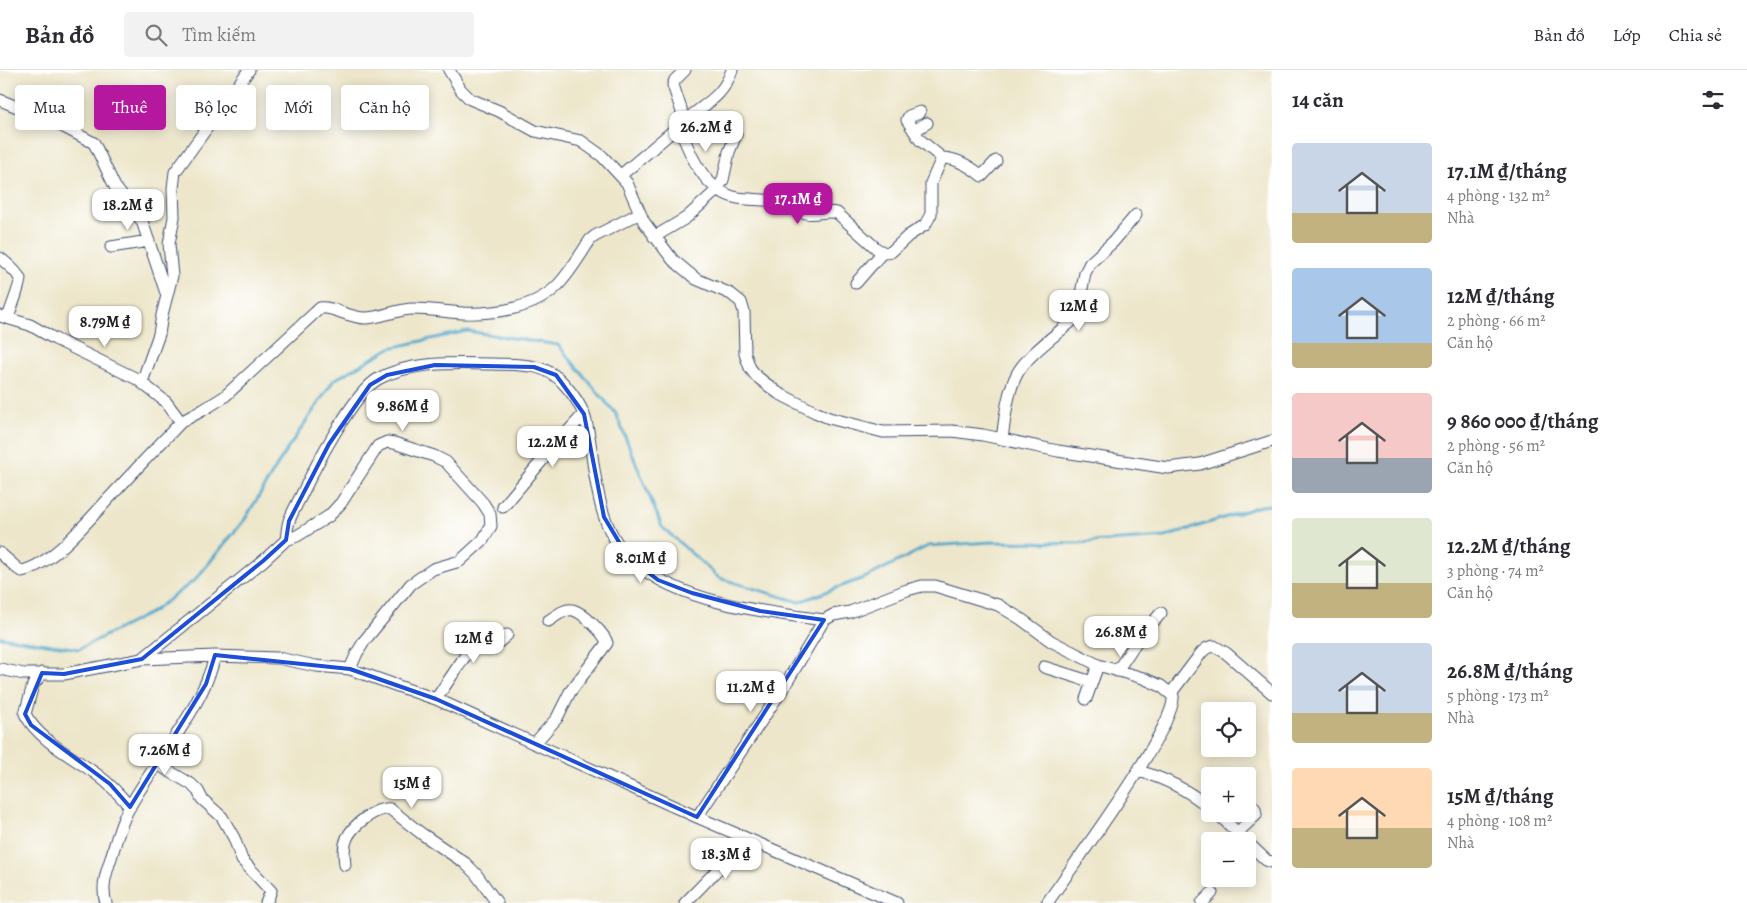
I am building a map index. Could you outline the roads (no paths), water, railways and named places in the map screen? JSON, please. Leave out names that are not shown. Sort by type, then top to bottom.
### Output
[{"type":"street","points":[[142,382],[159,334],[172,276],[169,244],[174,217],[172,188],[175,172],[249,70]]},
{"type":"street","points":[[449,70],[461,90],[470,99],[499,111],[535,132],[576,139],[587,144],[602,156],[621,176],[631,191],[640,213],[654,237],[673,260],[696,279],[731,294],[741,302],[744,312],[744,346],[747,361],[756,376],[778,393],[802,406],[830,418],[883,432],[952,431],[1002,439],[1058,452],[1168,468],[1200,464],[1272,441]]},
{"type":"street","points":[[685,70],[675,80],[673,86],[682,124],[694,158],[717,190],[737,198],[777,202],[807,213],[829,211],[837,213],[882,253],[889,253],[895,250],[908,236],[919,230],[927,221],[931,209],[932,183],[942,158]]},
{"type":"street","points":[[621,176],[718,96],[729,80],[732,70]]},
{"type":"street","points":[[0,100],[56,123],[94,143],[115,187],[142,221],[167,296]]},
{"type":"street","points":[[920,112],[906,118],[927,147],[942,158],[962,162],[982,176],[996,161]]},
{"type":"street","points":[[914,131],[927,123]]},
{"type":"street","points":[[654,237],[686,218],[717,190],[723,180],[729,152],[736,135]]},
{"type":"street","points":[[0,554],[22,571],[39,565],[73,535],[181,422],[224,397],[320,308],[328,308],[350,316],[366,318],[409,309],[470,313],[515,308],[543,296],[558,285],[590,240],[595,236],[640,213]]},
{"type":"street","points":[[1002,439],[1010,393],[1017,374],[1026,361],[1073,320],[1077,314],[1085,273],[1090,264],[1113,242],[1136,214]]},
{"type":"street","points":[[111,247],[149,241]]},
{"type":"street","points":[[856,283],[882,253]]},
{"type":"street","points":[[0,258],[16,273],[20,280],[20,286],[4,317],[35,327],[55,339],[142,382],[166,402],[181,422]]},
{"type":"street","points":[[286,540],[289,521],[329,444],[354,404],[370,384],[387,375],[404,370],[435,365],[493,364],[541,368],[556,375],[564,383],[584,414],[599,501],[604,517],[617,544],[635,564],[658,580],[692,593],[760,611],[824,620]]},
{"type":"street","points":[[503,507],[584,414]]},
{"type":"street","points":[[142,660],[286,540],[297,536],[329,516],[341,503],[378,446],[387,442],[419,450],[441,459],[472,490],[490,514],[491,526],[483,540],[460,561],[433,568],[416,580],[365,640],[356,653],[350,669]]},
{"type":"street","points":[[697,816],[784,687],[824,620],[833,615],[850,612],[922,586],[935,586],[1007,610],[1051,641],[1098,664],[1144,678],[1172,694]]},
{"type":"street","points":[[535,743],[557,718],[570,692],[606,643],[606,638],[574,610],[564,611],[548,621]]},
{"type":"street","points":[[1118,671],[1137,641],[1161,613]]},
{"type":"street","points":[[436,699],[476,640],[482,639],[494,646],[507,635]]},
{"type":"street","points":[[1047,903],[1153,747],[1170,710],[1173,699],[1172,694],[1202,652],[1214,646],[1226,653],[1272,693]]},
{"type":"street","points":[[106,903],[105,876],[120,828],[130,806],[206,684],[215,656]]},
{"type":"street","points":[[0,669],[24,674],[64,674],[142,660],[215,656],[278,658],[316,666],[350,669],[436,699],[745,838],[897,903]]},
{"type":"street","points":[[1086,699],[1098,664]]},
{"type":"street","points":[[1044,667],[1092,682]]},
{"type":"street","points":[[42,673],[33,685],[25,714],[31,725],[53,744],[110,784],[130,806]]},
{"type":"street","points":[[157,764],[191,784],[202,799],[222,817],[234,838],[242,860],[271,892],[266,903]]},
{"type":"street","points":[[1138,771],[1161,777],[1179,786],[1201,802]]},
{"type":"street","points":[[344,865],[347,839],[352,831],[371,814],[384,808],[390,808],[422,834],[465,863],[476,874],[492,901]]},
{"type":"street","points":[[1226,822],[1236,832]]},
{"type":"street","points":[[686,903],[731,856],[745,838]]},
{"type":"street","points":[[1256,851],[1266,860],[1272,862]]},
{"type":"street","points":[[1202,903],[1212,893]]},
{"type":"waterway","points":[[0,637],[79,649],[152,612],[195,580],[245,519],[284,454],[334,380],[390,348],[467,331],[558,345],[616,414],[662,527],[719,578],[799,602],[869,576],[928,546],[992,542],[1078,543],[1165,537],[1260,506],[1272,505]]}]
